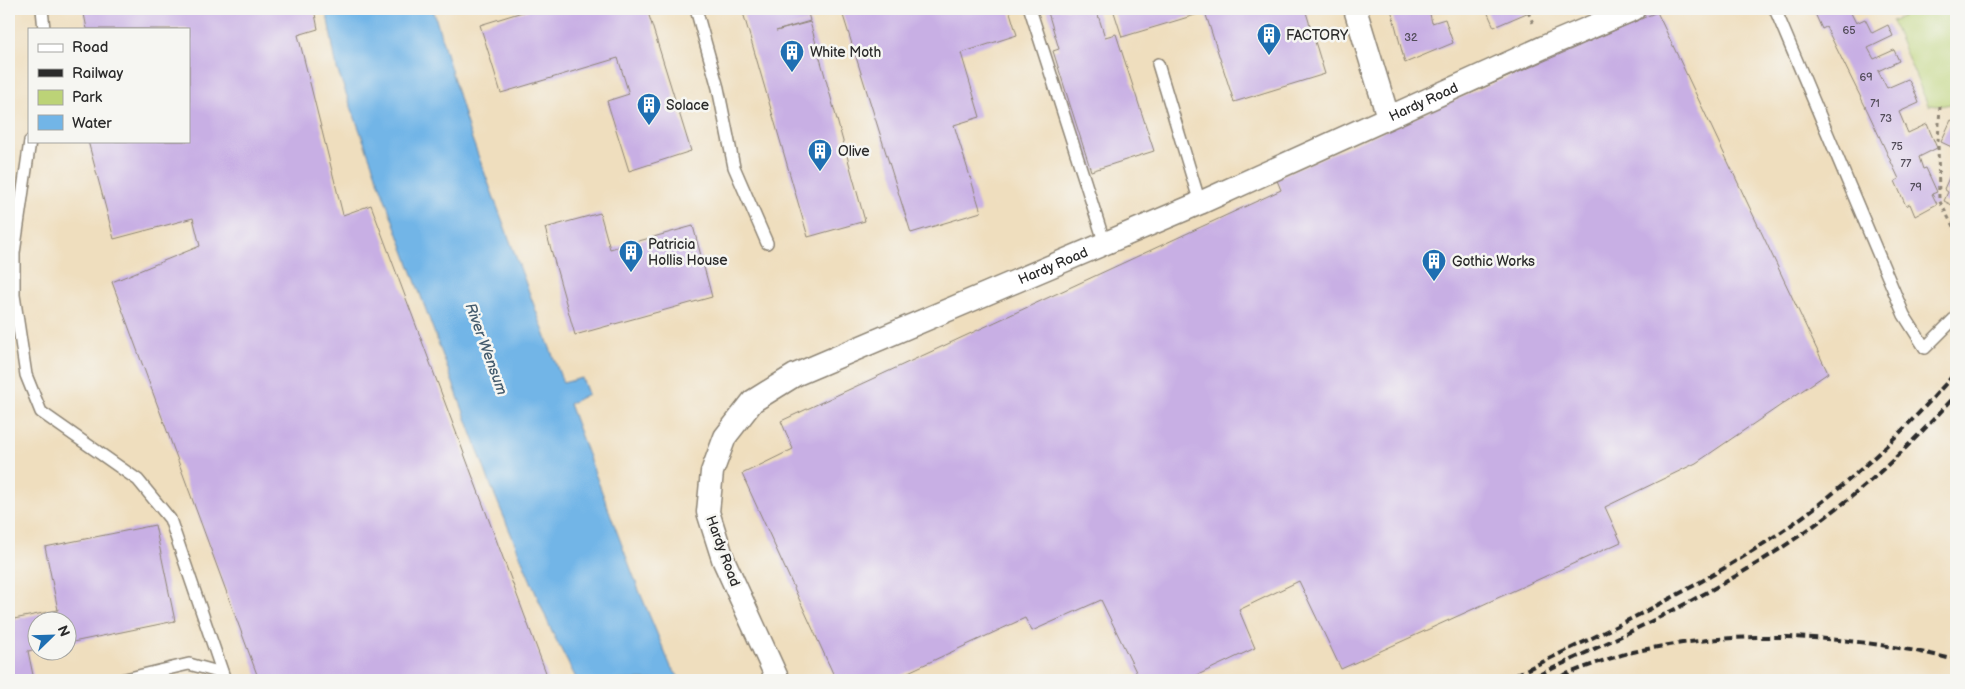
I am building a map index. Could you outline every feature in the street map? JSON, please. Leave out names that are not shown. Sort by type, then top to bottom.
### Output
[{"type":"street","points":[[1355,9],[1388,117]]},
{"type":"street","name":"Hardy Road","points":[[778,680],[723,559],[708,512],[712,472],[725,436],[753,400],[795,375],[1200,203],[1388,117],[1634,9]]},
{"type":"lane","points":[[42,9],[44,28]]},
{"type":"lane","points":[[696,9],[718,88],[734,167],[767,243]]},
{"type":"lane","points":[[1030,9],[1105,244]]},
{"type":"lane","points":[[1775,9],[1904,315],[1924,348],[1956,317]]},
{"type":"lane","points":[[1158,64],[1200,203]]},
{"type":"lane","points":[[30,142],[14,253],[14,295],[26,375],[41,412],[138,480],[170,520],[224,676]]},
{"type":"lane","points":[[121,680],[189,664],[224,676]]},
{"type":"path","points":[[1940,106],[1938,141],[1940,200],[1956,232]]},
{"type":"green space","points":[[1921,9],[1956,9],[1956,93],[1951,104],[1940,106],[1928,105],[1892,21]]},
{"type":"water","name":"River Wensum","points":[[326,9],[433,9],[469,131],[563,383],[582,378],[588,394],[569,404],[638,588],[671,667],[681,680],[577,680],[552,632],[491,486],[337,69]]},
{"type":"building","points":[[83,9],[314,9],[318,29],[298,35],[343,215],[371,205],[548,678],[543,680],[259,680],[112,282],[200,246],[193,218],[114,239],[88,142],[190,142],[190,28],[87,28]]},
{"type":"building","points":[[532,9],[647,9],[691,151],[629,171],[607,101],[629,94],[618,58],[501,93],[480,25]]},
{"type":"building","points":[[742,9],[807,9],[810,21],[776,31],[810,22],[865,221],[808,237]]},
{"type":"building","points":[[841,9],[1009,9],[1017,35],[961,53],[980,117],[954,125],[981,212],[911,233]]},
{"type":"building","points":[[1047,9],[1096,9],[1105,37],[1116,34],[1154,151],[1091,171],[1053,51],[1059,49]]},
{"type":"building","name":"FACTORY","points":[[1113,9],[1305,9],[1325,74],[1234,102],[1205,12],[1122,37]]},
{"type":"building","points":[[1391,9],[1445,9],[1430,14],[1432,23],[1445,19],[1453,43],[1405,63]]},
{"type":"building","points":[[1486,9],[1536,9],[1494,27]]},
{"type":"building","points":[[1813,9],[1849,9],[1856,23],[1865,19],[1872,33],[1888,25],[1893,36],[1868,48],[1874,59],[1894,50],[1899,61],[1878,71],[1887,88],[1908,79],[1914,90],[1919,103],[1899,112],[1908,133],[1927,124],[1937,148],[1919,157],[1923,169],[1926,168],[1937,192],[1932,194],[1937,204],[1915,216],[1910,204],[1906,206],[1895,181],[1899,179],[1868,112],[1826,27],[1822,29]]},
{"type":"building","name":"Gothic Works","points":[[1657,12],[1828,373],[1696,463],[1605,507],[1621,542],[1341,669],[1299,581],[1239,610],[1255,648],[1187,680],[1140,680],[1101,600],[1032,631],[1025,618],[891,680],[836,680],[742,474],[793,449],[781,421],[1281,190],[1276,178]]},
{"type":"building","points":[[1951,120],[1956,122],[1956,149],[1941,142]]},
{"type":"building","points":[[1956,162],[1956,207],[1944,201],[1948,192],[1944,189]]},
{"type":"building","name":"Patricia Hollis House","points":[[600,213],[610,249],[693,226],[712,297],[575,335],[545,228]]},
{"type":"building","points":[[155,525],[175,621],[78,641],[78,612],[48,612],[58,610],[45,547]]},
{"type":"building","points":[[28,616],[28,662],[30,662],[34,680],[9,680],[9,620]]},
{"type":"railway","points":[[1505,680],[1679,594],[1746,555],[1803,517],[1872,459],[1915,417],[1956,372]]},
{"type":"railway","points":[[1528,680],[1685,604],[1797,538],[1849,499],[1881,471],[1912,442],[1956,395]]},
{"type":"railway","points":[[1551,680],[1602,661],[1633,652],[1673,644],[1754,637],[1795,637],[1877,644],[1956,660]]},
{"type":"place","name":"FACTORY","points":[[1269,56]]},
{"type":"place","name":"White Moth","points":[[792,73]]},
{"type":"place","name":"Solace","points":[[649,126]]},
{"type":"place","name":"Olive","points":[[820,172]]},
{"type":"place","name":"Patricia Hollis House","points":[[631,273]]},
{"type":"place","name":"Gothic Works","points":[[1434,282]]}]
